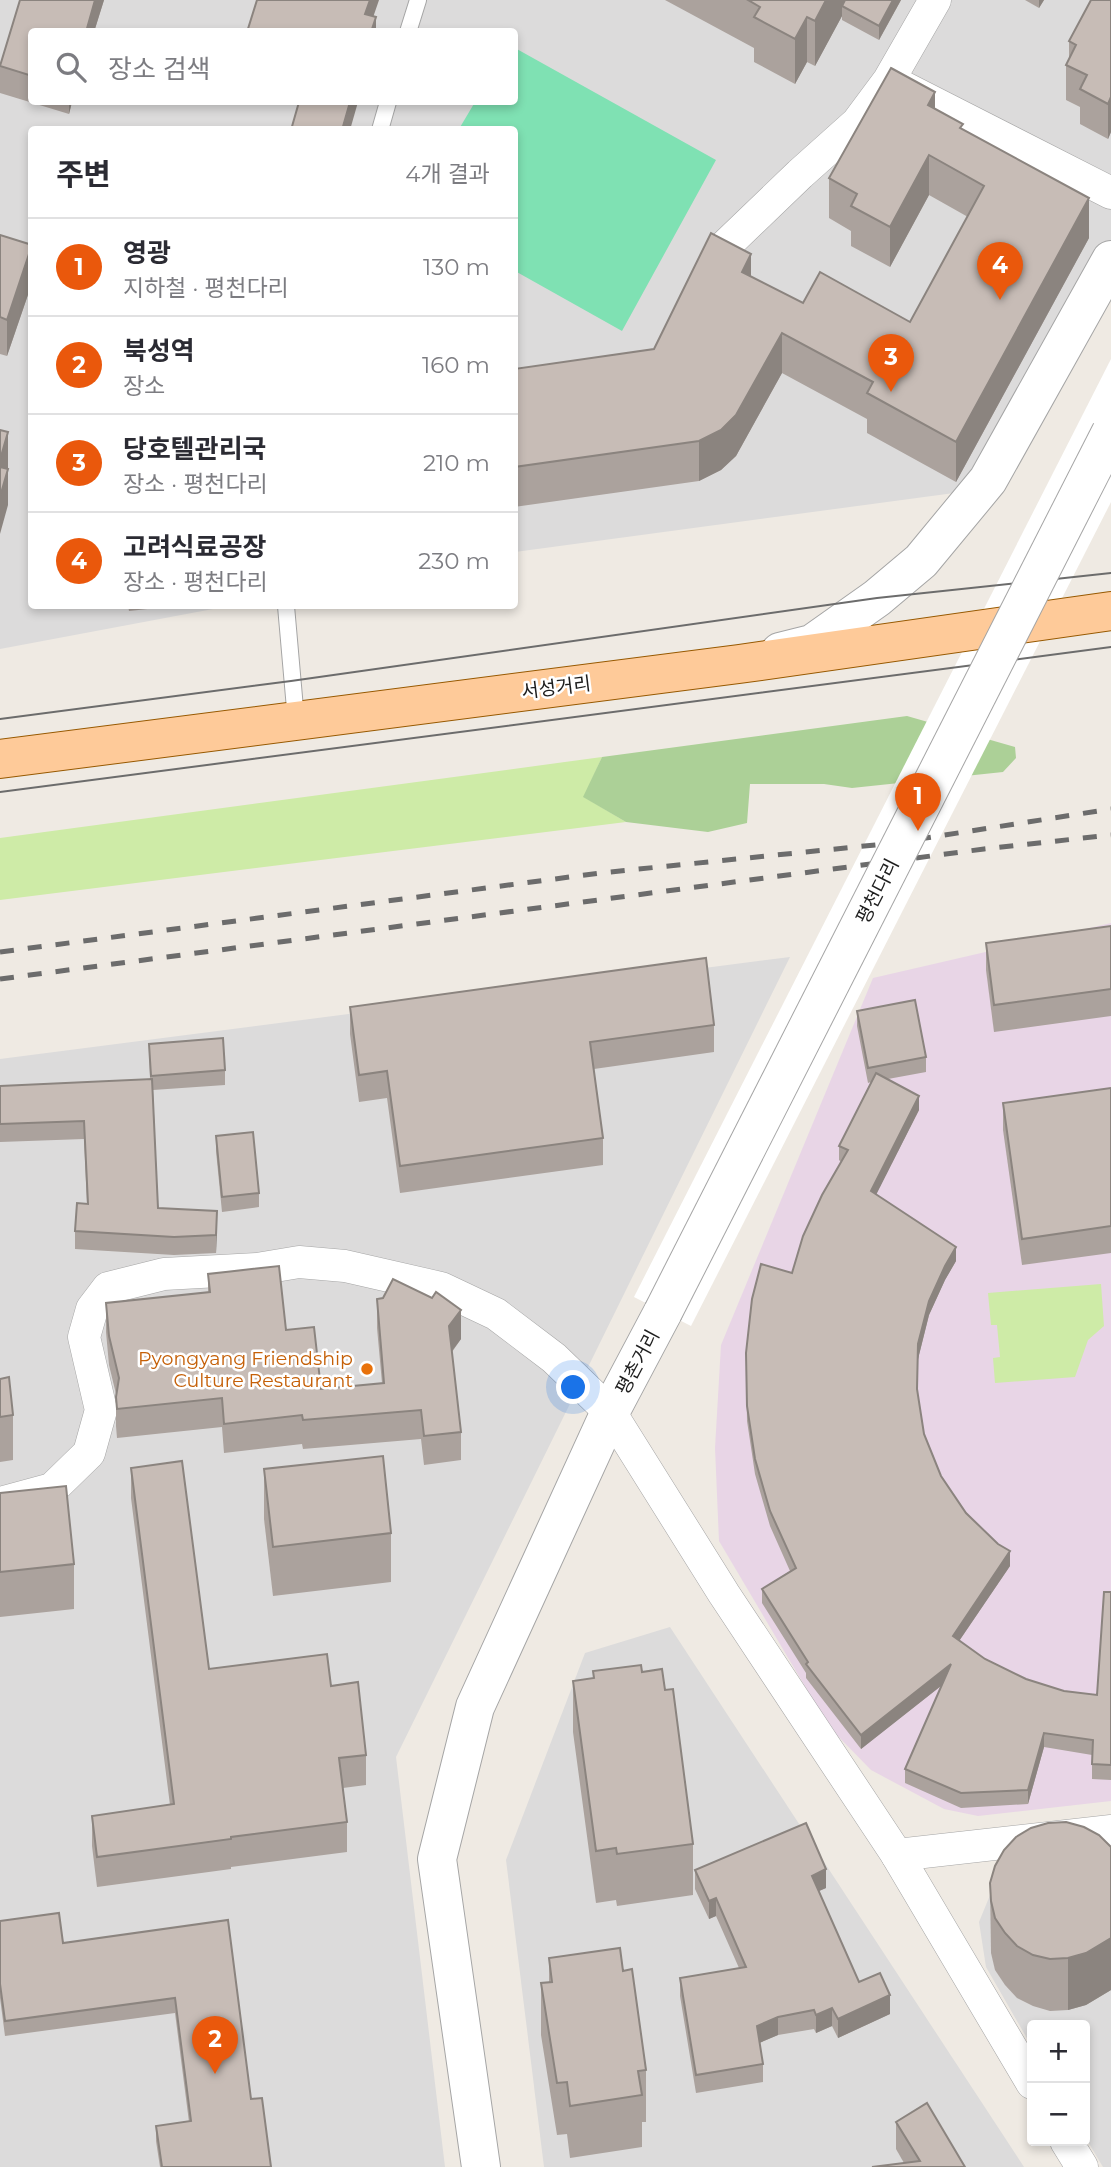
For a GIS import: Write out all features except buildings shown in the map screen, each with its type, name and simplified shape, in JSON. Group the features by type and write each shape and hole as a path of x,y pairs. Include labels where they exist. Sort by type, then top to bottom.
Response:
{"main road":[{"name":"서성거리","path":"0,759 739,664 1111,611"}],"street":[{"path":"723,248 857,123 889,80 935,0"},
{"path":"889,80 1111,193"},
{"path":"739,664 811,643 877,598 921,561 988,480 1111,260"},
{"name":"평천다리","path":"663,1312 1111,432"},
{"path":"0,1503 52,1489 89,1452 101,1410 84,1337 92,1309 108,1288 164,1274 257,1269 299,1262 345,1266 441,1288 496,1314 554,1358 610,1412 724,1594 897,1855 1027,2075"},
{"name":"평촌거리","path":"481,2167 437,1859 475,1707 610,1412 663,1312"},
{"path":"897,1855 1111,1831"},
{"path":"1069,2146 1082,2167"}],"lane":[{"path":"409,28 418,0"},
{"path":"381,126 387,105"},
{"path":"286,609 296,720"}],"shaded area":[{"path":"0,0 1111,0 1111,245 986,460 954,493 518,552 518,126 28,126 28,609 213,609 0,649"},
{"path":"1111,923 1111,1801 978,1816 944,1809 871,1770 829,1727 719,1541 715,1448 721,1345 873,978"},
{"path":"790,957 396,1757 445,2167 0,2167 0,1059"},
{"path":"670,1627 1024,2167 544,2167 506,1860 585,1653"},
{"path":"1111,1845 1111,2167 1103,2167 1090,2145 1090,2020 1027,2020 1027,2038 986,1967 979,1922 995,1883"}],"green space":[{"path":"518,50 716,160 622,331 518,273 518,126 461,126 473,105 518,105"},
{"path":"907,716 1015,747 1016,758 1003,772 852,788 824,784 750,784 747,823 708,832 626,822 583,797 602,757"},
{"path":"602,757 584,797 626,822 0,900 0,838"},
{"path":"1101,1284 1104,1326 1088,1340 1075,1377 995,1383 993,1358 1000,1357 997,1325 991,1325 988,1293"}],"pier":[{"path":"1111,359 1111,502 691,1326 634,1297"}],"tram line":[{"path":"0,719 291,681 877,598 1111,573"},
{"path":"0,792 1111,647"}],"railway":[{"path":"0,952 600,873 894,843 1111,809"},
{"path":"0,979 984,849 1111,835"}],"place":[{"name":"고려식료공장","path":"1000,300"},
{"name":"당호텔관리국","path":"891,392"},
{"name":"영광","path":"918,831"},
{"name":"Pyongyang Friendship Culture Restaurant","path":"367,1369"},
{"name":"북성역","path":"215,2074"}]}
